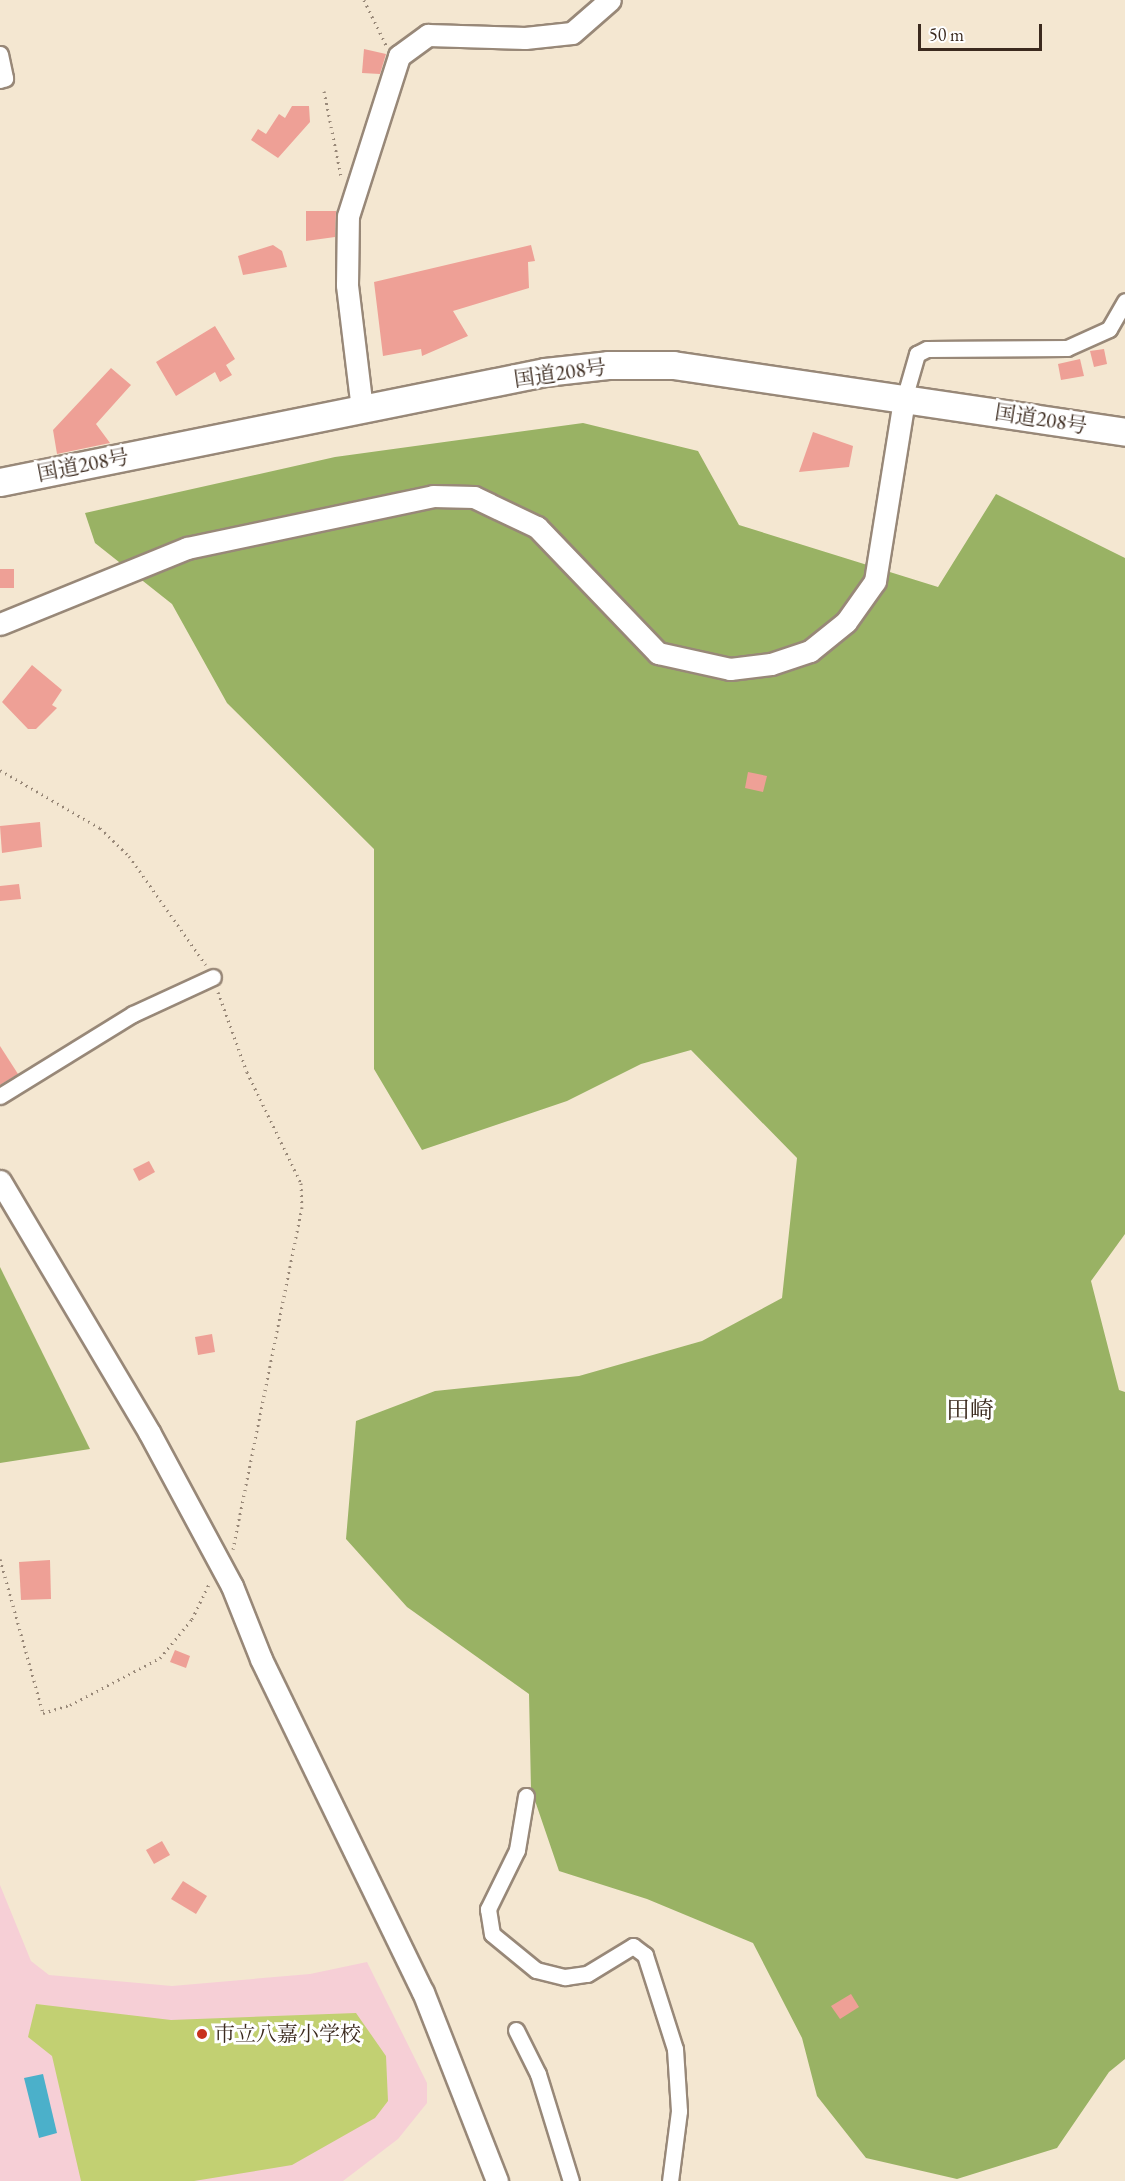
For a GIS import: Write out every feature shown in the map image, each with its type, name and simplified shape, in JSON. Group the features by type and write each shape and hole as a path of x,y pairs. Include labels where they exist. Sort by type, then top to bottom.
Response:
{"highway":[{"name":"国道208号","path":"0,482 362,409 608,365 673,365 1125,432"}],"street":[{"path":"362,409 347,285 348,216 399,56 428,35 525,38 572,33 610,0"},
{"path":"0,54 5,78 0,80"},
{"path":"0,624 187,548 433,496 474,497 537,527 658,653 730,669 771,664 810,651 846,622 875,581 904,399 917,354 927,349 1067,348 1109,329 1125,301"},
{"path":"0,1096 133,1014 213,977"},
{"path":"0,1181 149,1432 223,1572 423,1992 497,2181"},
{"path":"526,1796 517,1850 488,1909 492,1934 536,1970 565,1977 587,1974 633,1946 645,1955 675,2049 679,2111 669,2181"},
{"path":"516,2030 538,2074 571,2181"}],"path":[{"path":"364,0 383,43 399,56"},
{"path":"324,91 342,182"},
{"path":"0,770 100,828 129,856 213,977 247,1072 301,1183 302,1207 223,1572 192,1619 160,1658 70,1705 43,1713 0,1559"}],"shaded area":[{"name":"市立八嘉小学校","path":"0,1885 31,1961 49,1975 172,1986 310,1974 367,1962 427,2083 427,2103 398,2139 343,2181 0,2181"}],"green space":[{"path":"583,423 698,451 739,525 938,587 996,494 1125,558 1125,1234 1091,1281 1119,1390 1125,1392 1125,2059 1109,2072 1057,2148 957,2179 866,2158 817,2096 802,2038 753,1943 647,1899 559,1871 531,1789 529,1694 407,1607 346,1539 356,1421 435,1391 579,1376 702,1341 782,1298 797,1158 691,1050 641,1064 567,1101 422,1150 374,1069 374,849 227,703 172,604 95,543 85,513 335,457"},
{"path":"0,1267 90,1449 0,1463"},
{"path":"36,2004 171,2020 356,2013 386,2056 388,2101 375,2118 292,2165 194,2181 81,2181 52,2056 28,2037"}],"water":[{"path":"43,2074 57,2133 39,2138 24,2078"}],"building":[{"path":"364,49 386,54 380,74 362,73"},
{"path":"292,106 309,106 310,122 278,158 251,140 258,129 266,134 279,114 285,118"},
{"path":"306,211 336,211 335,237 306,241"},
{"path":"273,245 282,251 287,267 243,275 238,256"},
{"path":"531,245 535,261 528,262 529,288 453,311 468,336 422,356 421,349 383,356 374,282"},
{"path":"215,326 235,359 226,365 232,375 220,382 215,372 176,396 156,362"},
{"path":"1104,349 1107,364 1094,367 1090,351"},
{"path":"1080,359 1084,376 1061,380 1058,364"},
{"path":"111,368 131,385 96,424 110,443 57,454 53,430"},
{"path":"813,432 853,446 849,467 799,472"},
{"path":"0,569 14,569 14,588 0,588"},
{"path":"32,665 62,690 52,705 57,708 36,729 28,729 2,702"},
{"path":"748,772 767,776 763,792 745,788"},
{"path":"40,822 42,847 2,853 0,826"},
{"path":"19,884 21,899 0,901 0,886"},
{"path":"0,1046 18,1074 0,1085"},
{"path":"149,1161 155,1172 139,1181 133,1169"},
{"path":"212,1334 215,1352 198,1355 195,1337"},
{"path":"50,1560 51,1599 21,1600 19,1562"},
{"path":"175,1650 190,1656 186,1668 170,1662"},
{"path":"162,1841 170,1855 154,1864 146,1850"},
{"path":"183,1881 207,1896 196,1914 171,1899"},
{"path":"851,1994 859,2007 840,2019 831,2006"}],"place":[{"name":"市立八嘉小学校","path":"202,2034"}],"district":[{"name":"田崎","path":"970,1410"}]}
